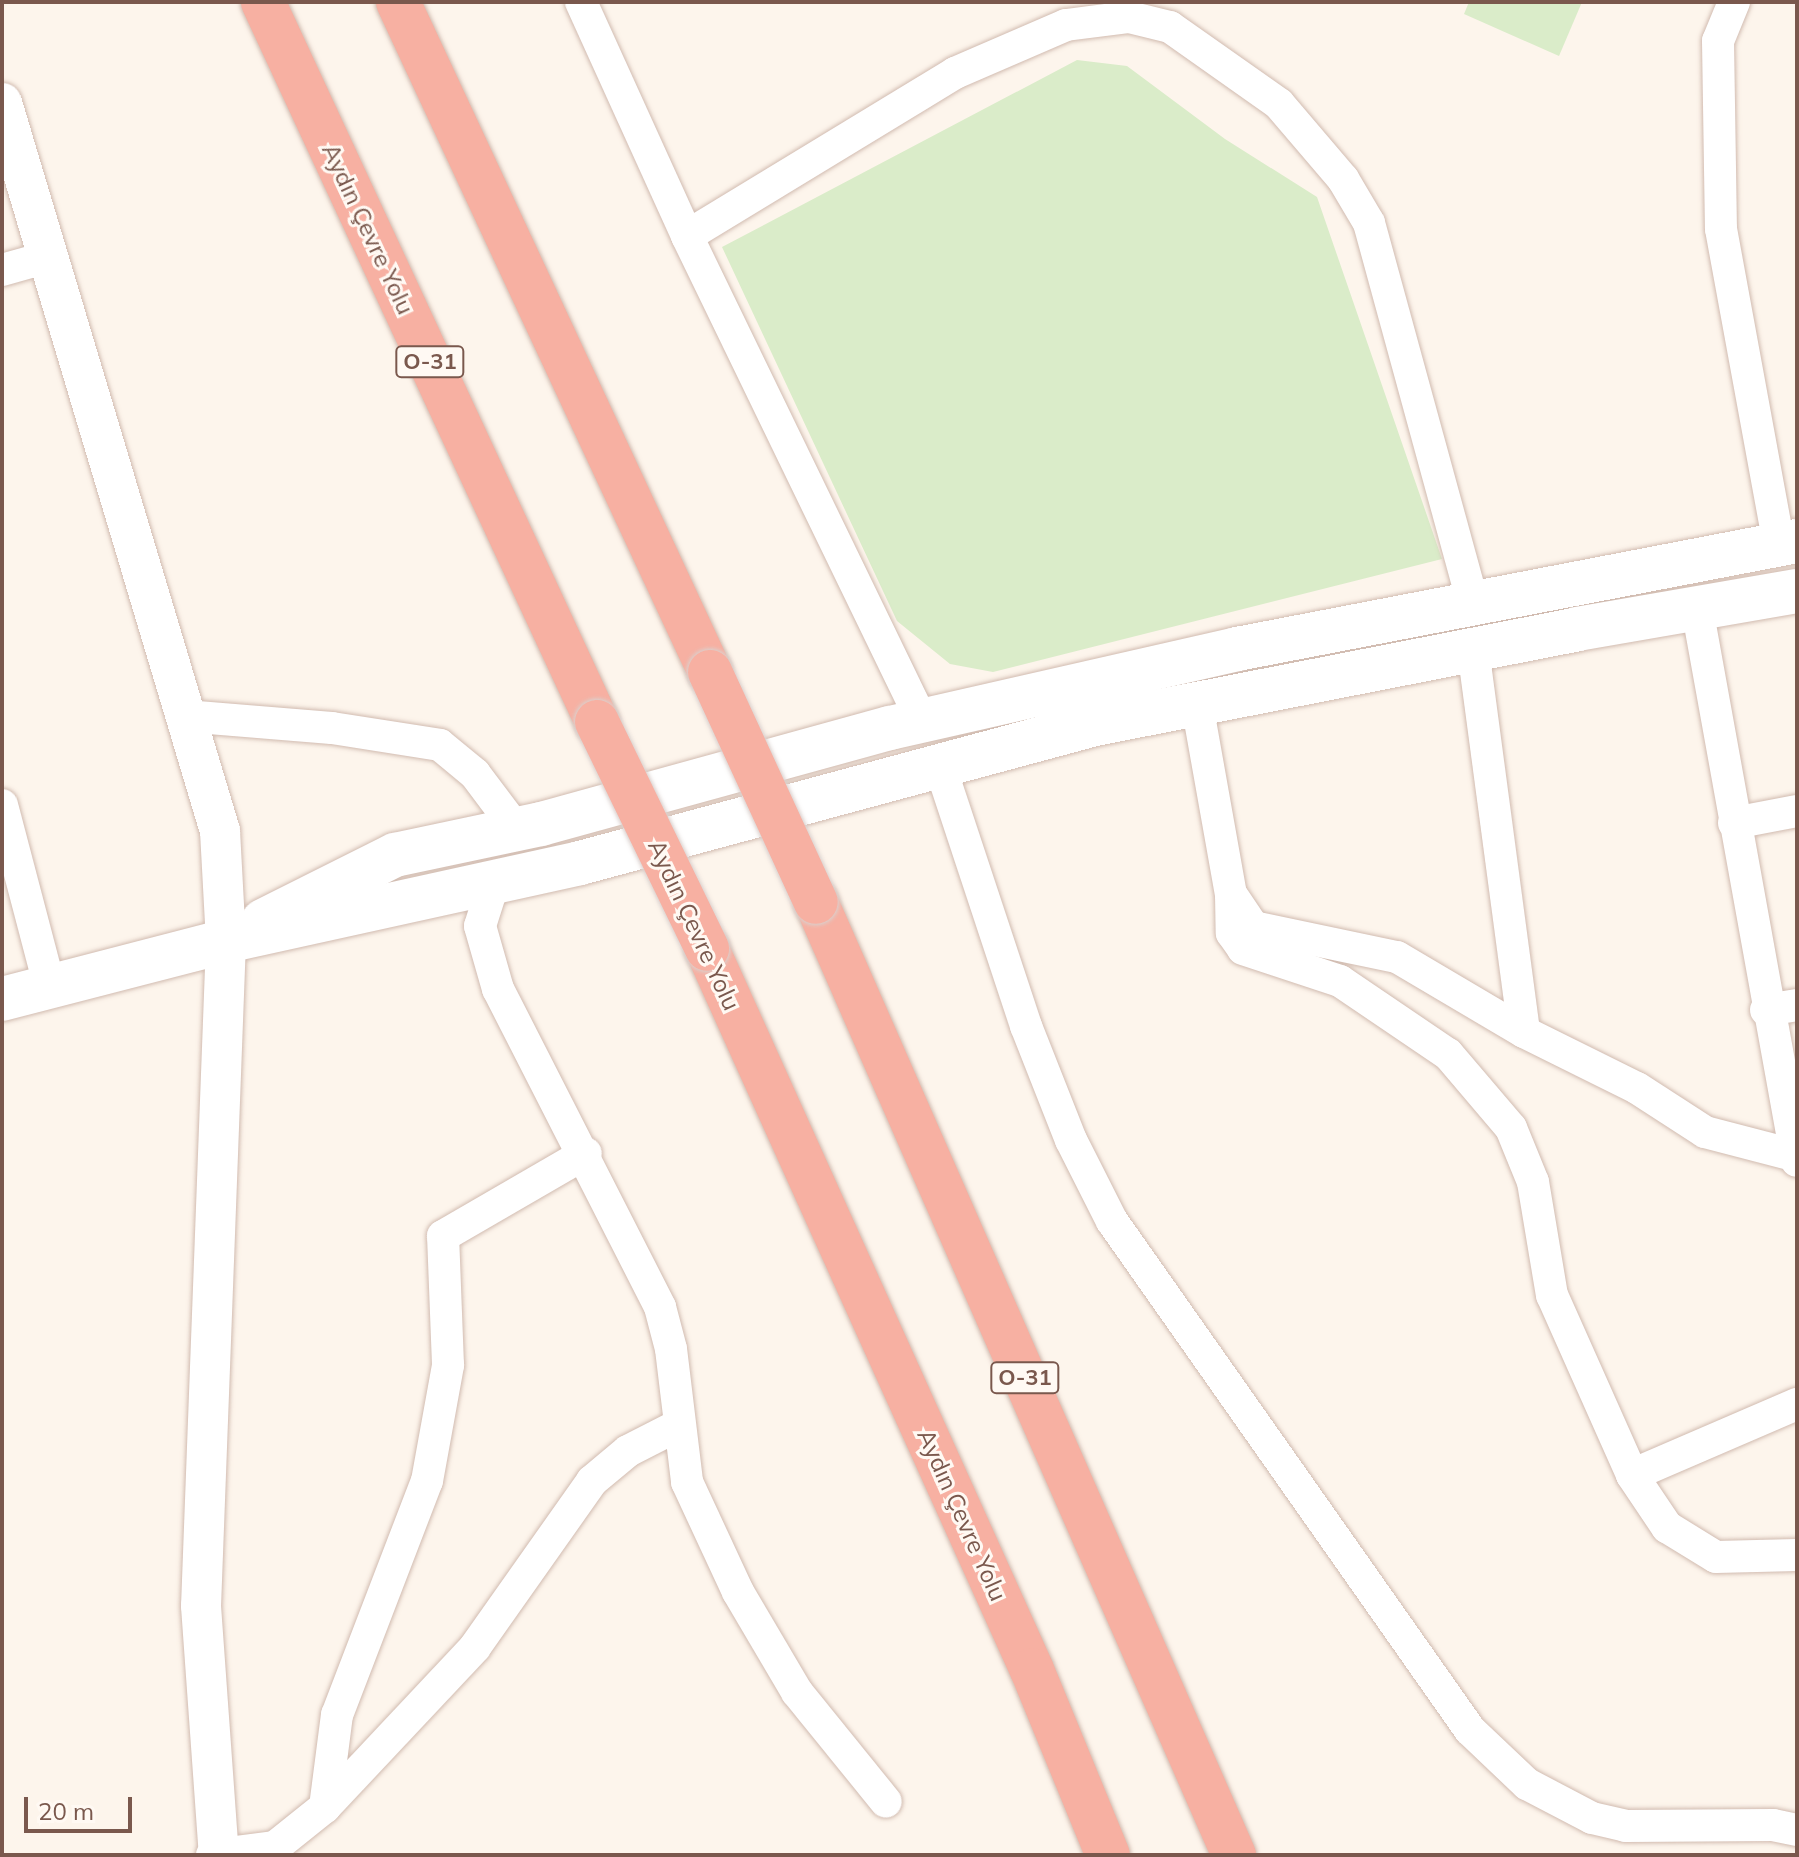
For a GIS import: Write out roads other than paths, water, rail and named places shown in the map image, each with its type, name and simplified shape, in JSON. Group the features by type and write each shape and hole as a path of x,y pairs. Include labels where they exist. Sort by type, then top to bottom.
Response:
{"highway":[{"name":"Aydın Çevre Yolu","path":"263,2 597,722 707,949 1032,1670 1108,1855"},
{"name":"O-31","path":"398,2 816,902 1234,1855"}],"main road":[{"path":"226,941 395,855 517,830 922,721 1237,649 1788,543"},
{"path":"2,999 49,984 226,941 493,885 1095,724 1473,649 1797,591"},
{"path":"1473,602 1473,649"}],"street":[{"path":"581,2 687,236 922,721"},
{"path":"1734,2 1718,41 1721,229 1788,543"},
{"path":"687,236 955,73 1066,25 1129,17 1170,27 1279,104 1343,179 1369,223 1473,602"},
{"path":"2,103 220,831 226,941 201,1606 219,1854"},
{"path":"2,270 48,257"},
{"path":"1231,894 1253,927 1397,957 1524,1032 1637,1088 1705,1132 1796,1158 1782,1008 1734,823 1697,608"},
{"path":"1473,649 1524,1032"},
{"path":"1197,704 1231,894 1232,933 1243,949 1352,989 1448,1054 1511,1128 1533,1182 1552,1295 1632,1475 1667,1527 1716,1557 1797,1555"},
{"path":"185,716 332,728 440,745 475,774 517,830"},
{"path":"940,766 1026,1026 1071,1140 1112,1221 1470,1730 1527,1784 1592,1818 1626,1826 1773,1825 1797,1830"},
{"path":"2,805 49,984"},
{"path":"1734,823 1797,811"},
{"path":"493,885 480,926 498,989 586,1153 660,1307 687,1482 738,1592 797,1692 886,1802"},
{"path":"325,1807 337,1715 427,1481 448,1365 443,1236 586,1153"},
{"path":"1632,1475 1797,1404"},
{"path":"212,1855 290,1851 325,1807 475,1647 592,1481 628,1451 679,1425"}]}
